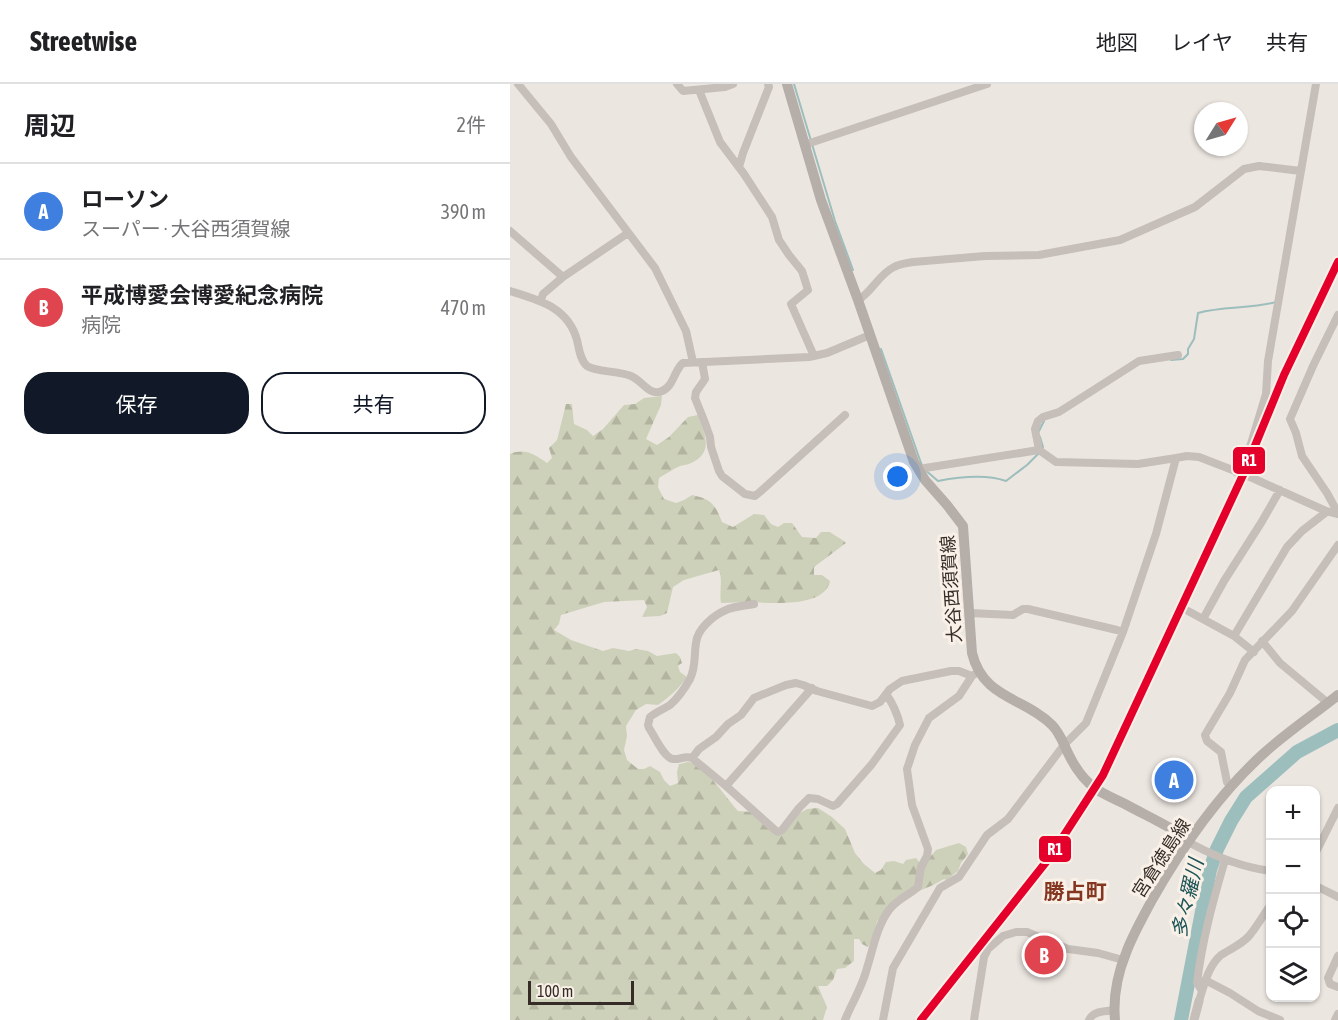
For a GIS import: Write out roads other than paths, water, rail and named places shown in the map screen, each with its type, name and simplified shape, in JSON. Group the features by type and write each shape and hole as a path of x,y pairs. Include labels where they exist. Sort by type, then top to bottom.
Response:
{"main road":[{"name":"大谷西須賀線","path":"787,84 821,200 914,462 925,480 963,526 975,674"},
{"path":"975,674 995,690 1038,714 1051,724 1078,770 1095,788 1190,840"},
{"name":"宮倉徳島線","path":"1115,1015 1123,960 1135,931 1190,840 1231,788 1264,753 1338,695"}],"street":[{"path":"518,84 551,124 571,157 655,268 686,331 693,362"},
{"path":"677,84 683,91 725,87 733,84"},
{"path":"739,167 768,84"},
{"path":"804,145 987,84"},
{"path":"1238,473 1251,444 1266,394 1268,361 1316,84"},
{"path":"699,90 720,142 772,217 779,240 802,271 808,290 790,304 814,356"},
{"path":"858,300 864,297 888,271 902,264 913,261 985,256 1039,255 1120,240 1195,207 1244,169 1259,166 1301,171"},
{"path":"510,231 563,277"},
{"path":"541,300 543,294 563,277 628,233"},
{"path":"510,291 541,300 571,325 583,362 589,368 626,373 636,377 654,393 662,392 670,385 678,367 683,363 814,356 870,335"},
{"path":"1338,315 1290,419 1302,456 1338,513"},
{"path":"1178,355 1139,361 1059,412 1043,417 1038,421 1035,429 1039,450 1056,462 1138,464 1187,456 1199,457 1326,511 1338,513"},
{"path":"702,362 705,379 696,392 695,398 722,476 745,494 754,496 761,491 845,415"},
{"path":"919,472 925,468 1039,450"},
{"path":"883,1020 893,968 940,888 960,877 987,835 1008,819 1064,745 1086,723 1122,632 1156,534 1176,458"},
{"path":"1203,619 1280,490"},
{"path":"1234,636 1287,547 1326,511"},
{"path":"1231,788 1227,782 1221,752 1207,741 1205,735 1230,693 1245,660 1292,610 1338,545"},
{"path":"754,604 726,610 703,627 696,640 695,664 689,681 676,699 653,714 648,720 649,728 668,757 692,758 775,830 778,832 782,830 798,808 809,798 818,798 833,806 837,804 872,764 900,724 886,694"},
{"path":"969,613 1013,615 1023,609 1028,609 1122,632"},
{"path":"1188,611 1234,636 1254,652"},
{"path":"1262,641 1280,663 1328,703"},
{"path":"692,758 699,749 741,715 754,698 790,684 803,685 872,706 880,702 890,689 902,681 951,671 975,674"},
{"path":"845,1020 866,972 882,922 897,902 918,887 921,867 927,855 928,849 916,818 908,782 907,769 915,745 928,718 953,701 975,674"},
{"path":"726,786 812,688"},
{"path":"1320,844 1338,808"},
{"path":"1190,840 1192,844 1210,854 1242,866 1266,870"},
{"path":"1202,991 1197,983 1199,963 1223,859"},
{"path":"1320,888 1338,897"},
{"path":"1194,1020 1202,991 1214,963 1244,941 1266,912"},
{"path":"974,1020 984,957 988,949 1003,936 1016,932 1027,932 1068,949 1098,953 1123,960"},
{"path":"1338,956 1328,978 1330,984 1338,987"},
{"path":"1206,980 1258,1011 1280,1020"},
{"path":"1089,1020 1090,1016 1098,1012 1115,1015"},
{"path":"1335,1020 1338,1014"}],"waterway":[{"path":"794,84 835,221 853,270"},
{"path":"1171,360 1183,359 1188,354 1188,349 1194,339 1198,313 1276,302"},
{"path":"881,349 921,463 924,469 938,481 963,477 1006,481 1039,453"},
{"path":"1039,431 1044,421"},
{"path":"1040,437 1042,449"},
{"name":"多々羅川","path":"1181,1020 1210,870 1217,849 1231,821 1246,797 1297,752 1338,730"}],"place":[{"name":"ローソン","path":"1174,780"},
{"name":"平成博愛会博愛紀念病院","path":"1044,955"}],"district":[{"name":"勝占町","path":"1075,891"}]}
